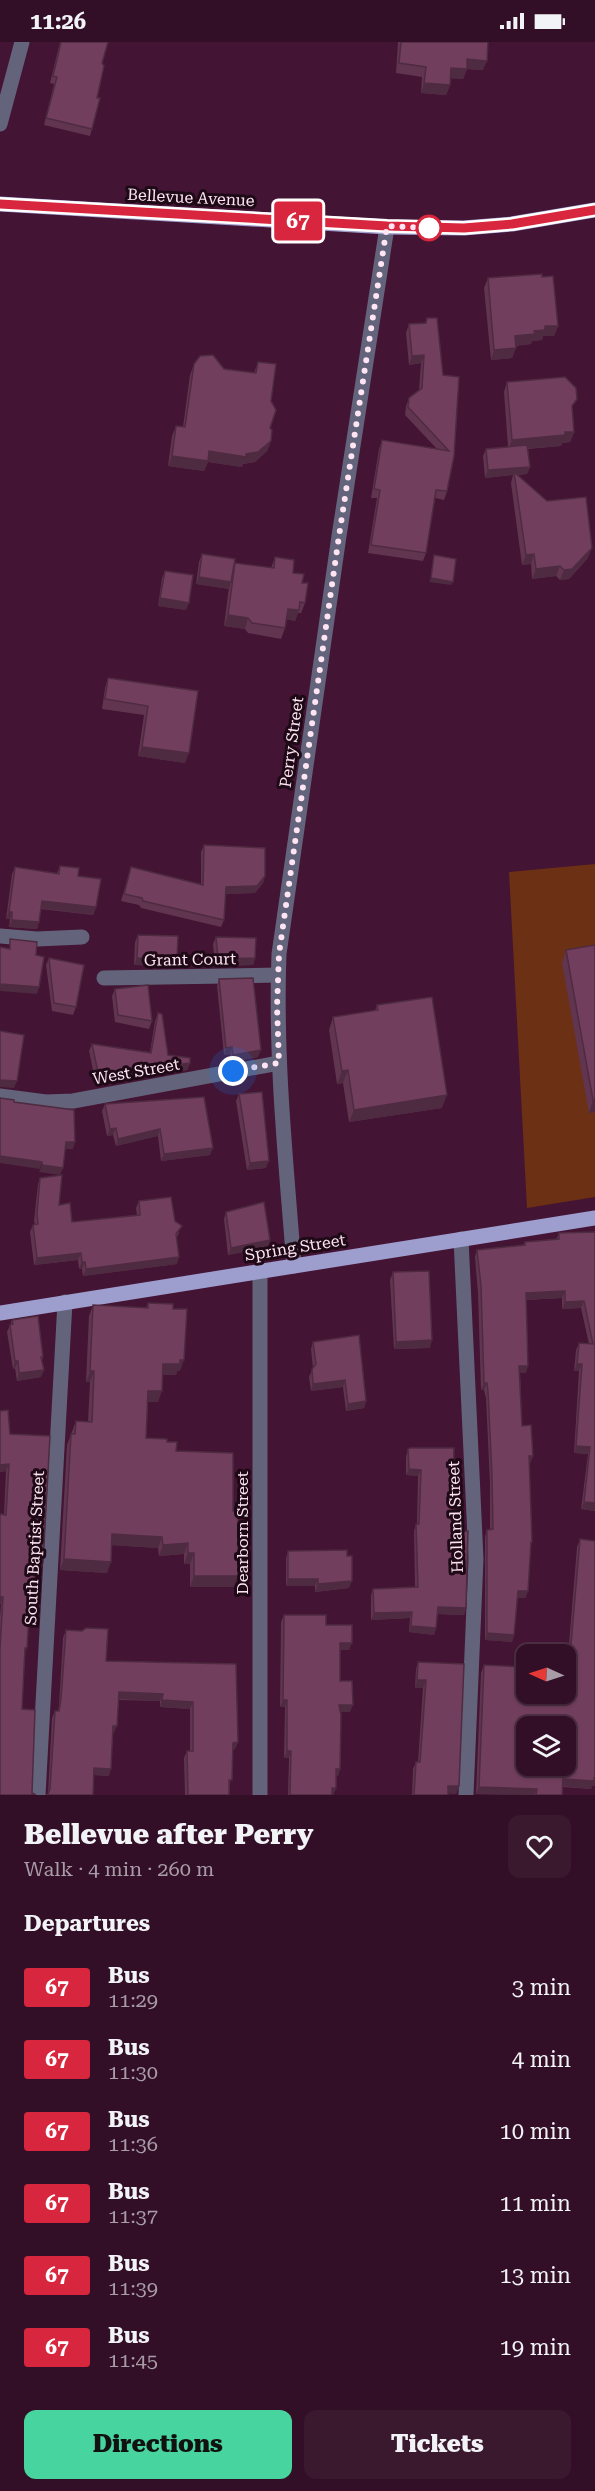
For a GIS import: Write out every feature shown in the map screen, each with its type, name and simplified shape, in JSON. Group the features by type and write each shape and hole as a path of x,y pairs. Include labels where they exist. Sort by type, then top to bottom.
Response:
{"main road":[{"name":"Bellevue Avenue","path":"0,204 387,226 464,228 512,224 595,210"},
{"name":"Spring Street","path":"0,1313 595,1218"}],"street":[{"path":"0,124 22,42"},
{"name":"Perry Street","path":"294,1266 279,1063 279,954 339,536 387,226"},
{"path":"0,936 38,939 82,937"},
{"name":"Grant Court","path":"104,978 278,975"},
{"name":"West Street","path":"0,1096 46,1102 73,1101 279,1063"},
{"name":"Holland Street","path":"461,1239 476,1559 466,1795"},
{"name":"Dearborn Street","path":"260,1271 260,1795"},
{"name":"South Baptist Street","path":"38,1795 65,1302"}],"shaded area":[{"path":"595,864 595,1197 527,1208 509,872"}],"building":[{"path":"61,42 108,42 102,63 104,66 97,98 100,98 92,129 46,118 57,77 53,76"},
{"path":"401,42 488,42 487,61 467,59 467,69 451,68 450,85 424,83 426,67 399,63"},
{"path":"542,274 542,277 553,276 558,326 545,326 545,330 534,331 535,334 515,336 516,348 494,350 488,278"},
{"path":"427,318 437,318 443,375 459,377 454,456 447,491 436,490 426,553 371,545 380,490 374,489 382,440 449,451 408,407 409,398 422,388 424,355 412,356 409,324 426,323"},
{"path":"213,355 224,369 256,373 258,362 276,364 271,401 276,410 270,428 272,430 271,441 258,452 246,454 246,457 209,451 208,461 172,456 176,426 185,427 194,364 200,356"},
{"path":"565,377 576,388 577,399 572,406 574,432 565,432 565,435 512,440 507,382"},
{"path":"527,445 530,467 488,470 486,449"},
{"path":"514,472 547,501 586,497 592,548 572,569 564,570 560,566 536,569 534,554 526,555"},
{"path":"202,554 235,559 231,582 199,577"},
{"path":"434,555 456,559 453,582 431,578"},
{"path":"275,557 294,560 293,573 304,574 302,583 308,583 305,603 300,602 299,610 288,609 285,628 252,623 248,618 228,615 235,563 274,568"},
{"path":"165,571 193,575 189,603 160,598"},
{"path":"108,678 198,691 189,753 142,747 148,706 105,699"},
{"path":"204,845 265,848 265,876 257,886 226,887 224,920 143,901 142,898 124,894 131,867 203,885"},
{"path":"60,866 79,868 78,876 101,879 96,907 42,901 39,922 12,920 12,912 9,912 15,867 59,874"},
{"path":"138,935 178,936 177,959 137,958"},
{"path":"216,937 256,938 255,958 218,959"},
{"path":"10,939 37,942 36,955 44,957 39,987 1,984 0,988 0,947 10,949"},
{"path":"595,945 595,1100 593,1100 566,950"},
{"path":"49,958 84,965 76,1007 54,1003"},
{"path":"253,978 261,1050 233,1055 232,1047 226,1048 219,979"},
{"path":"148,985 152,1021 118,1015 115,989"},
{"path":"432,997 447,1095 354,1110 348,1070 342,1071 333,1017 378,1010 377,1005"},
{"path":"158,1013 162,1014 168,1055 190,1058 190,1063 99,1077 92,1044 151,1053"},
{"path":"0,1031 24,1035 17,1081 0,1080"},
{"path":"262,1092 269,1161 250,1163 239,1094"},
{"path":"204,1097 213,1148 164,1154 160,1129 118,1139 116,1128 110,1129 105,1104"},
{"path":"0,1098 74,1110 75,1142 66,1142 63,1168 42,1165 42,1162 0,1156"},
{"path":"62,1175 59,1205 70,1203 72,1222 140,1215 139,1201 171,1197 175,1221 182,1226 176,1234 179,1257 86,1269 81,1253 37,1258 33,1225 38,1224 40,1178"},
{"path":"264,1202 270,1240 231,1248 226,1212"},
{"path":"595,1232 595,1503 584,1502 590,1447 576,1446 582,1364 577,1364 579,1343 593,1344 584,1301 565,1302 565,1291 526,1293 528,1366 519,1366 522,1426 531,1425 533,1456 529,1456 532,1542 528,1591 518,1591 514,1635 487,1633 487,1530 493,1529 492,1476 488,1391 487,1383 484,1383 481,1286 477,1250 559,1239 559,1233"},
{"path":"429,1271 432,1340 396,1342 393,1272"},
{"path":"148,1303 173,1304 173,1309 187,1309 184,1360 180,1360 180,1364 163,1364 162,1391 148,1391 146,1438 177,1442 176,1451 233,1453 233,1511 238,1511 238,1576 194,1576 194,1553 188,1553 188,1543 163,1545 162,1537 112,1534 111,1562 64,1559 71,1434 75,1434 76,1421 92,1422 94,1371 90,1371 93,1305 148,1308"},
{"path":"38,1316 44,1370 19,1373 10,1325 13,1324 12,1320"},
{"path":"359,1335 366,1401 348,1404 345,1380 313,1384 312,1369 316,1364 313,1342"},
{"path":"8,1410 10,1434 50,1436 43,1562 35,1562 33,1598 30,1598 27,1648 25,1648 22,1709 35,1710 32,1793 36,1795 0,1795 0,1649 3,1597 0,1597 0,1514 6,1515 9,1464 0,1465 0,1411"},
{"path":"454,1448 452,1532 468,1531 466,1608 438,1607 436,1628 411,1626 412,1612 374,1613 373,1589 418,1587 416,1524 419,1524 421,1470 409,1469 408,1449"},
{"path":"580,1539 595,1541 594,1781 563,1779 562,1795 536,1795 537,1789 479,1787 484,1665 516,1667 516,1704 576,1704 576,1644 571,1644"},
{"path":"347,1550 347,1556 352,1556 352,1581 318,1584 318,1579 288,1579 288,1551"},
{"path":"284,1615 326,1615 326,1625 352,1625 352,1643 340,1643 340,1681 352,1681 353,1705 339,1705 341,1715 340,1769 336,1769 336,1788 332,1788 332,1795 290,1795 291,1751 287,1751 287,1700 283,1700"},
{"path":"86,1628 108,1629 106,1661 236,1664 238,1742 233,1743 232,1780 229,1780 229,1795 188,1795 187,1751 193,1751 193,1702 162,1700 163,1694 119,1692 117,1726 113,1726 111,1769 94,1768 93,1795 46,1795 50,1789 55,1711 59,1711 61,1699 66,1630 82,1631"},
{"path":"418,1662 464,1664 459,1786 448,1786 448,1795 414,1795 416,1762 420,1762 426,1680 417,1680"}],"bus line":[{"name":"67","path":"0,204 387,226 464,228 512,224 595,210"}],"route":[{"path":"233,1071 279,1063 277,1007 279,954 339,536 387,226 429,228"}]}
